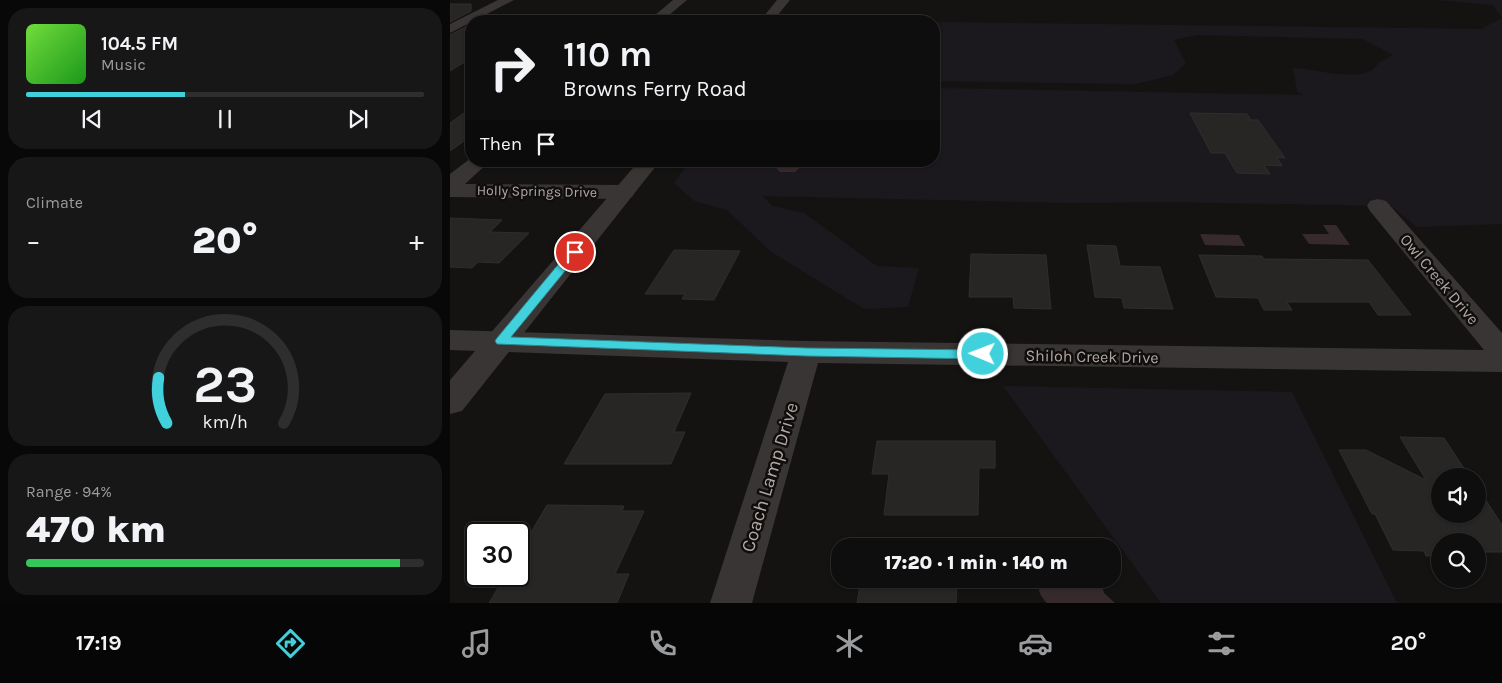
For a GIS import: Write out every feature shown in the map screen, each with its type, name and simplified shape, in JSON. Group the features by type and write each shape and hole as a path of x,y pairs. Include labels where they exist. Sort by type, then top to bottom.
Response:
{"street":[{"path":"478,15 508,0"},
{"path":"661,15 680,0"},
{"path":"771,15 784,0"},
{"path":"450,29 465,22"},
{"path":"450,185 472,167"},
{"path":"450,402 645,167"},
{"name":"Holly Springs Drive","path":"450,190 624,192"},
{"name":"Owl Creek Drive","path":"1378,206 1502,352"},
{"name":"Shiloh Creek Drive","path":"450,340 806,352 1502,361"},
{"name":"Coach Lamp Drive","path":"731,603 806,352"}],"shaded area":[{"path":"1436,0 1502,0 1502,18 1493,5"},
{"path":"1502,18 1502,224 1417,227 1391,206 1166,202 1070,203 762,196 773,206 804,213 877,266 919,268 908,307 864,309 770,251 727,210 694,201 674,183 686,167 775,167 780,172 795,172 801,167 940,167 940,88 1303,95 1297,91 1293,68 1353,75 1362,74 1393,55 1363,39 1197,35 1174,40 1186,63 1173,75 1135,84 940,81 940,22 1481,29"},
{"path":"775,167 801,167 795,172 780,172"},
{"path":"1323,225 1336,225 1350,245 1309,244 1302,234 1329,234"},
{"path":"1200,234 1239,235 1245,246 1205,245"},
{"path":"1003,386 1292,392 1397,603 1161,603 1121,548 1121,538 1114,538"},
{"path":"1039,588 1103,588 1104,593 1115,603 1047,603"}],"building":[{"path":"450,4 471,4 471,11 450,22"},
{"path":"465,27 465,62 450,71 450,35"},
{"path":"465,112 465,140 450,151 450,123"},
{"path":"1190,113 1247,114 1251,120 1258,120 1285,158 1277,157 1282,166 1264,165 1270,174 1237,173 1225,153 1211,153"},
{"path":"450,218 502,220 490,232 529,233 499,263 478,262 472,268 450,267"},
{"path":"1087,245 1116,246 1120,266 1160,267 1173,309 1124,308 1122,298 1095,297"},
{"path":"674,250 740,251 714,300 682,299 685,294 645,294"},
{"path":"971,254 1046,255 1051,309 1014,308 1013,297 969,297"},
{"path":"1199,255 1262,256 1264,259 1368,260 1411,315 1378,315 1369,302 1287,302 1292,310 1264,310 1258,298 1216,297"},
{"path":"691,393 674,432 685,432 671,464 564,464 605,394"},
{"path":"1400,437 1444,438 1464,468 1431,468 1431,523 1486,523 1486,500 1502,525 1502,552 1486,552 1486,533 1431,533 1431,556 1426,556 1424,551 1393,550 1339,450 1366,450 1426,480"},
{"path":"877,441 995,441 995,468 979,468 978,515 884,515 889,474 872,474"},
{"path":"547,505 624,506 622,511 644,511 615,574 629,574 617,603 489,603 498,587 530,587 530,534"},
{"path":"860,588 957,588 956,603 857,603"}],"route":[{"path":"575,252 501,341 806,352 983,354"}]}
